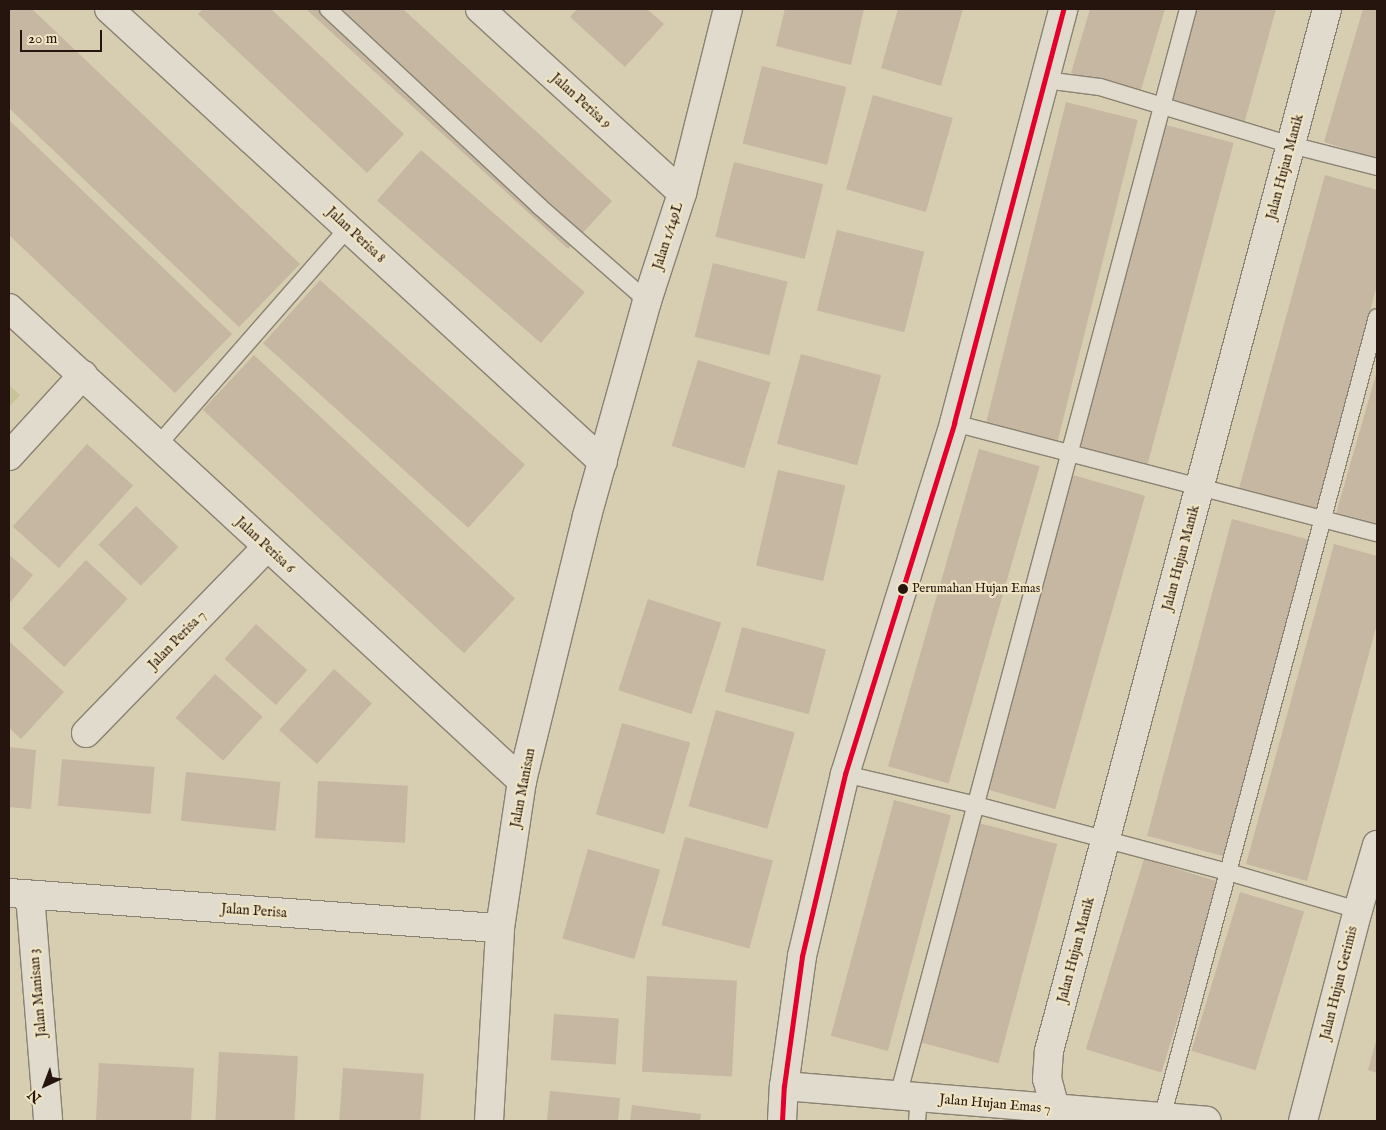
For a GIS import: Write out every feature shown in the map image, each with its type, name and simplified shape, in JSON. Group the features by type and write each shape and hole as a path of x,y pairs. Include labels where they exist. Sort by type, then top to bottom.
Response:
{"street":[{"name":"Jalan Perisa 8","path":"109,9 602,462"},
{"name":"Jalan Perisa 9","path":"480,9 682,193"},
{"name":"Jalan 1/149L","path":"602,462 648,301 682,193 728,9"},
{"path":"782,1121 784,1086 802,956 845,774 954,423 1063,9"},
{"name":"Jalan Hujan Manik","path":"1055,1115 1047,1079 1049,1051 1327,9"},
{"name":"Jalan Perisa 6","path":"9,308 522,781"},
{"path":"9,456 83,375"},
{"name":"Jalan Manisan","path":"489,1121 500,928 522,781 602,462"},
{"name":"Jalan Perisa 7","path":"86,733 267,547"},
{"name":"Jalan Hujan Gerimis","path":"1303,1121 1358,910 1377,845"},
{"name":"Jalan Perisa","path":"19,894 500,928"},
{"name":"Jalan Manisan 3","path":"19,894 48,1121"},
{"name":"Jalan Hujan Emas 7","path":"784,1086 911,1105 1055,1115 1207,1121"}],"lane":[{"path":"328,9 539,206 648,301"},
{"path":"911,1105 976,805 1188,9"},
{"path":"1045,80 1100,87 1291,145 1377,167"},
{"path":"158,445 348,228"},
{"path":"1162,1118 1377,317"},
{"path":"954,423 1377,533"},
{"path":"845,774 976,805 1105,841 1228,872 1358,910"}],"shaded area":[{"path":"9,385 20,395 9,407"}],"building":[{"path":"9,9 32,9 300,264 239,327 9,108"},
{"path":"203,9 271,9 404,134 367,173 198,14"},
{"path":"306,9 403,9 612,201 568,249"},
{"path":"577,9 647,9 664,24 625,67 570,17"},
{"path":"785,9 864,9 851,65 776,46"},
{"path":"898,9 963,9 941,86 881,68"},
{"path":"1090,9 1165,9 1140,93 1071,73"},
{"path":"1197,9 1276,9 1244,124 1171,103"},
{"path":"1363,9 1377,9 1377,159 1324,142"},
{"path":"762,66 846,87 827,165 743,144"},
{"path":"873,95 953,118 926,212 846,189"},
{"path":"1066,102 1138,120 1058,441 986,423"},
{"path":"9,120 232,334 175,393 9,235"},
{"path":"1166,125 1234,143 1147,465 1080,447"},
{"path":"421,150 585,292 541,343 377,201"},
{"path":"734,162 823,184 805,259 715,237"},
{"path":"1325,175 1377,190 1377,285 1315,513 1238,492"},
{"path":"837,230 924,252 904,332 817,311"},
{"path":"713,263 788,282 769,355 695,337"},
{"path":"320,280 525,465 468,528 263,343"},
{"path":"801,354 881,375 857,465 777,444"},
{"path":"254,355 515,598 464,653 203,410"},
{"path":"698,360 771,382 744,468 672,446"},
{"path":"1377,371 1377,529 1335,517"},
{"path":"87,444 133,485 59,568 13,526"},
{"path":"979,449 1040,466 949,784 888,766"},
{"path":"778,470 845,486 823,581 756,565"},
{"path":"1073,475 1145,496 1055,809 983,788"},
{"path":"136,506 178,547 141,586 98,545"},
{"path":"1232,519 1310,540 1225,857 1147,836"},
{"path":"1334,544 1377,556 1377,624 1307,881 1246,864"},
{"path":"9,555 33,575 9,604"},
{"path":"86,560 128,599 64,667 23,628"},
{"path":"648,599 721,623 692,714 618,690"},
{"path":"256,624 307,670 276,705 225,659"},
{"path":"742,627 826,650 809,714 725,692"},
{"path":"10,642 64,692 21,739 9,728"},
{"path":"334,669 372,703 317,764 279,730"},
{"path":"215,674 263,717 223,761 176,718"},
{"path":"716,710 795,733 767,829 688,806"},
{"path":"622,723 690,743 664,834 596,814"},
{"path":"9,747 36,750 31,809 9,807"},
{"path":"62,759 155,767 151,814 58,806"},
{"path":"186,772 280,782 275,831 181,821"},
{"path":"318,781 408,786 405,843 315,838"},
{"path":"894,800 951,815 888,1051 831,1036"},
{"path":"979,823 1057,844 998,1063 920,1042"},
{"path":"685,837 773,861 749,948 661,925"},
{"path":"588,849 660,870 634,959 562,938"},
{"path":"1144,859 1220,882 1161,1072 1086,1049"},
{"path":"1240,892 1304,912 1256,1070 1191,1051"},
{"path":"647,976 737,981 732,1077 642,1072"},
{"path":"554,1014 619,1019 616,1064 551,1060"},
{"path":"1377,1037 1377,1073 1368,1070"},
{"path":"219,1052 298,1056 294,1121 215,1121"},
{"path":"99,1063 194,1068 191,1121 96,1121"},
{"path":"343,1068 424,1074 420,1121 339,1121"},
{"path":"550,1091 620,1098 618,1121 547,1121"},
{"path":"632,1105 701,1114 700,1121 630,1121"}],"transit line":[{"path":"782,1121 784,1086 802,956 845,774 954,423 1063,9"}],"place":[{"name":"Perumahan Hujan Emas","path":"903,589"}]}
